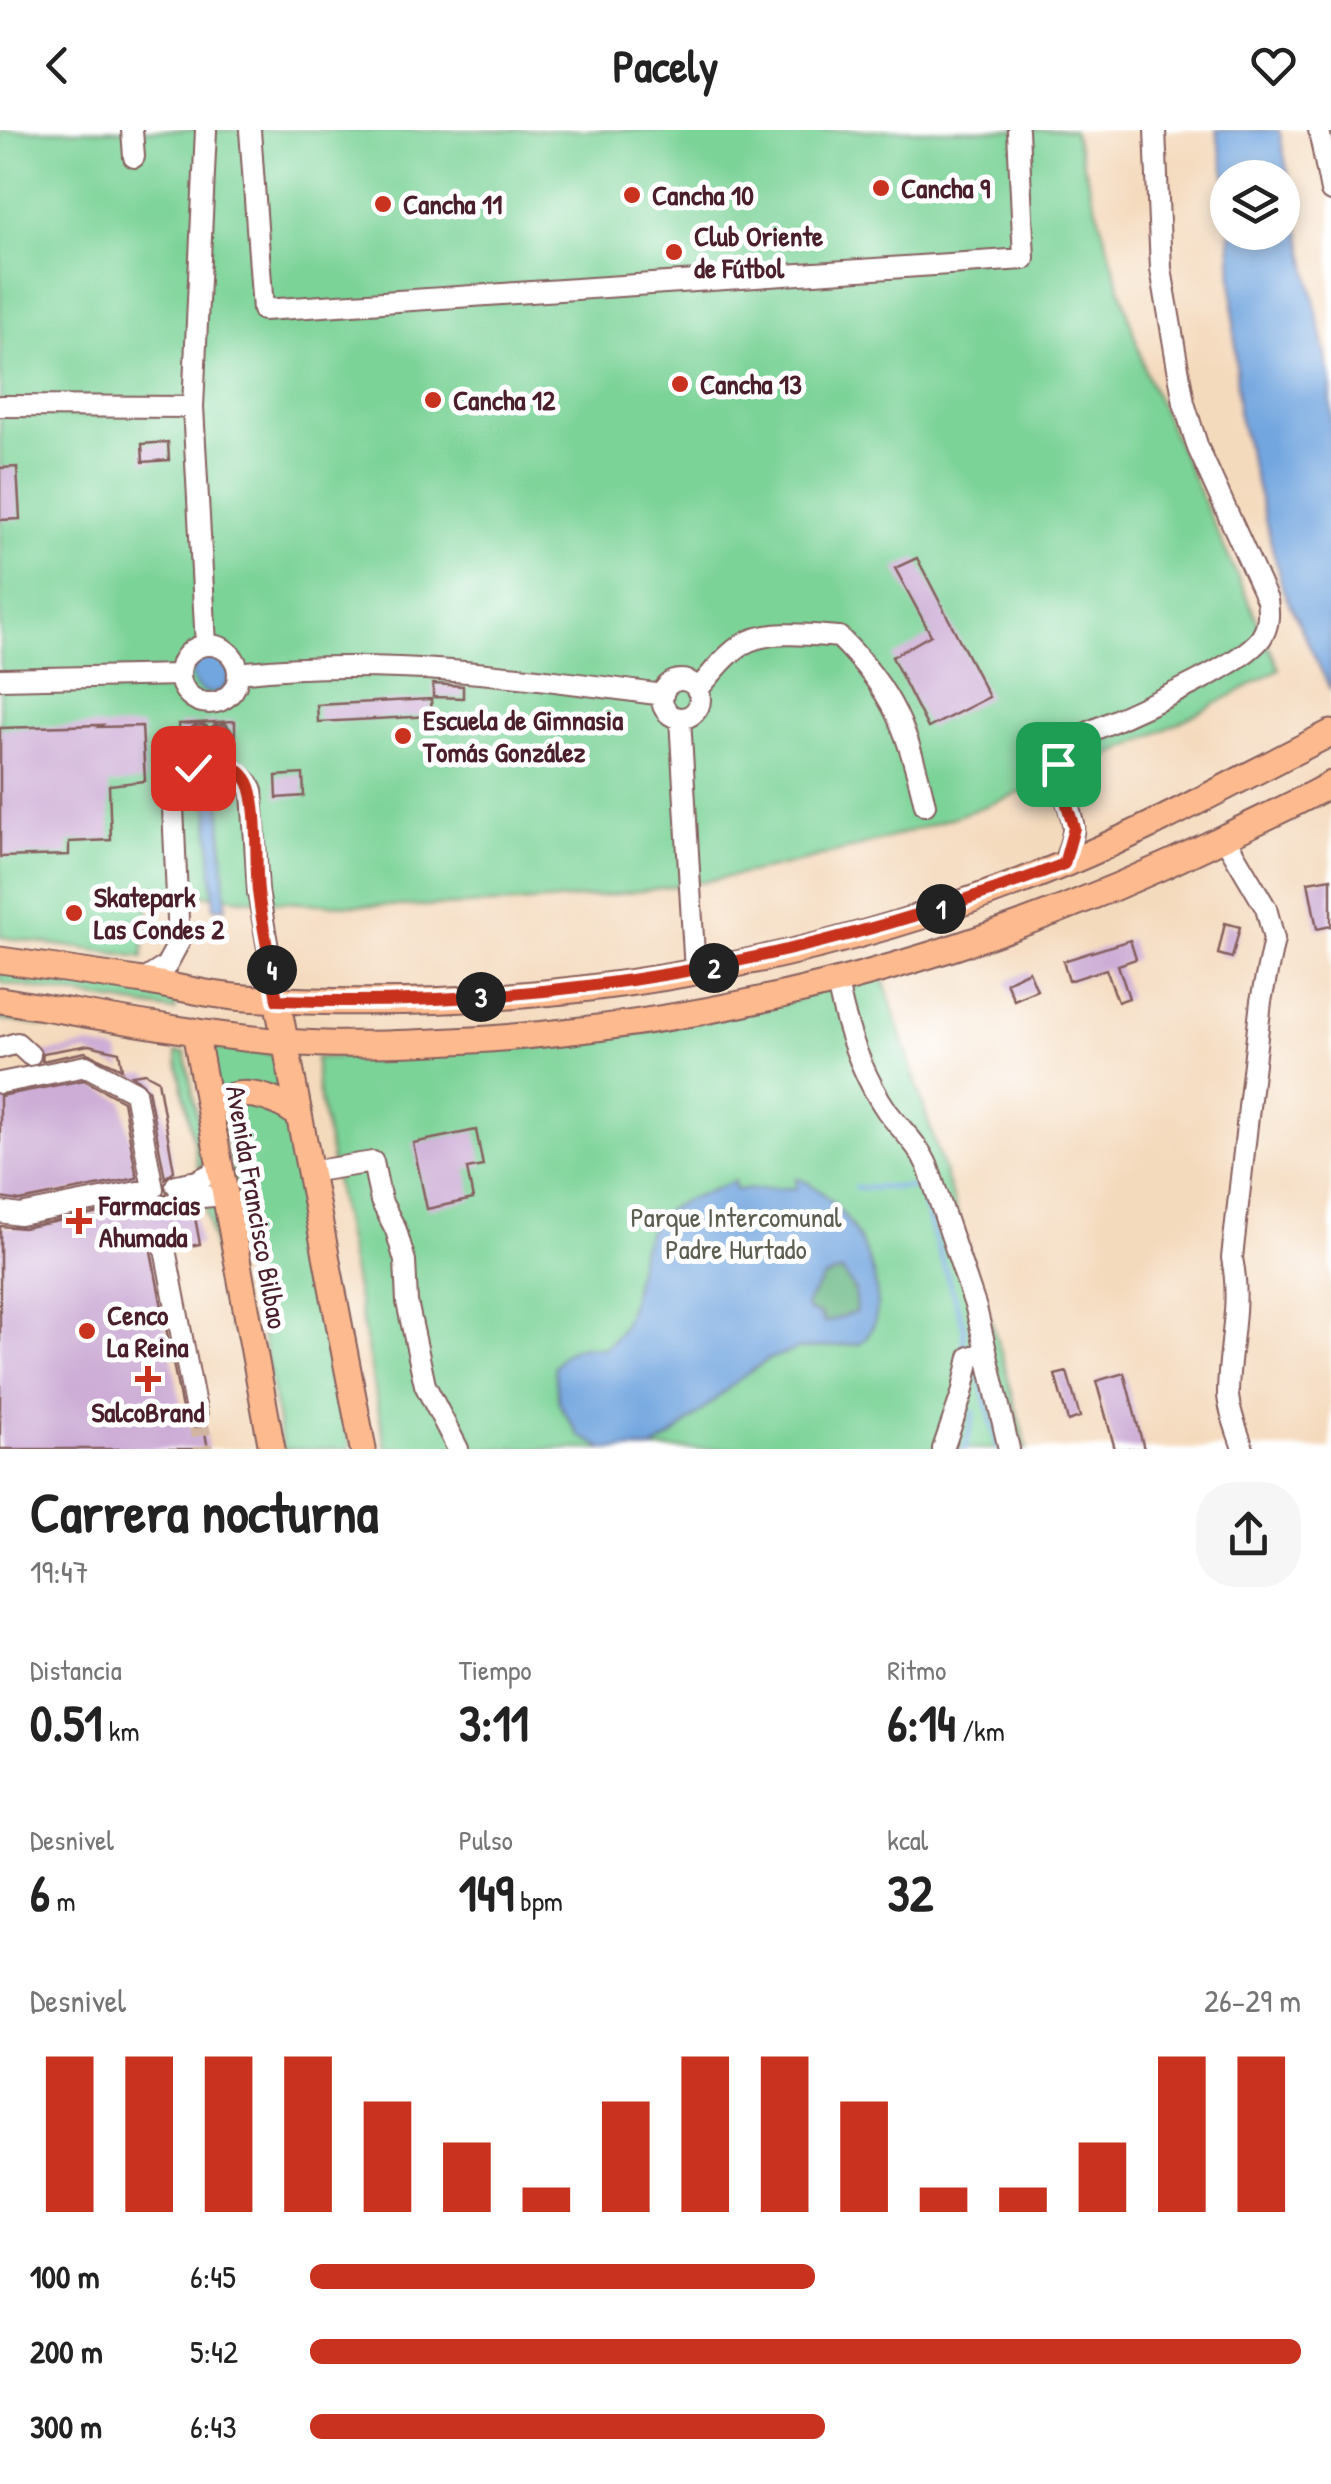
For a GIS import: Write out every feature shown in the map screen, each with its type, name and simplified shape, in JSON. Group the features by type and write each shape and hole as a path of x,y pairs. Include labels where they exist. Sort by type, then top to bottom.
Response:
{"main road":[{"path":"0,960 241,998 371,1002 502,996 695,972 882,928 1064,864 1180,812 1331,733"},
{"path":"0,1000 286,1042 444,1041 582,1030 710,1011 844,981 1042,918 1138,878 1324,788"},
{"path":"194,1031 241,998"},
{"name":"Avenida Francisco Bilbao","path":"277,1000 364,1449"},
{"name":"Avenida Francisco Bilbao","path":"194,1031 272,1449"},
{"path":"210,1113 230,1097 250,1094 271,1098 298,1115"}],"street":[{"path":"132,130 134,157"},
{"path":"206,130 193,407 206,645"},
{"path":"250,130 263,310 1024,258 1018,130"},
{"path":"1064,864 1074,828 1058,775 1060,754 1074,740 1232,662 1262,637 1269,616 1267,600 1198,448 1184,402 1161,269 1155,130"},
{"path":"1319,130 1331,190"},
{"path":"0,406 193,407"},
{"path":"697,690 734,651 755,639 840,637 889,695 911,743 925,805"},
{"path":"210,720 185,692 180,676 184,658 206,645 231,656 238,673 233,690 210,720 211,764"},
{"path":"238,673 302,668 424,669 506,674 663,695"},
{"path":"0,679 180,676"},
{"path":"689,682 697,690 700,701 696,712 680,718 666,711 663,695 668,685 689,682"},
{"path":"680,718 695,972"},
{"path":"143,981 166,966 180,942 174,798 186,774 211,764 243,776 252,791 258,892 277,1000"},
{"path":"1224,838 1266,908 1274,939 1261,1001 1232,1258 1238,1310 1228,1398 1243,1449"},
{"path":"844,981 838,988 871,1086 922,1152 976,1308 1009,1449"},
{"path":"0,1048 17,1043 30,1055"},
{"path":"0,1083 86,1066 134,1092 153,1189 20,1215 0,1212"},
{"path":"309,1172 373,1162 381,1200 405,1261 408,1302 425,1385 458,1449"},
{"path":"220,1169 178,1192 225,1195"},
{"path":"165,1249 197,1416"},
{"path":"943,1449 970,1357 986,1352"}],"green space":[{"path":"0,130 1073,130 1146,374 1279,669 1144,739 1009,797 872,843 734,876 593,897 450,906 302,903 151,889 143,957 0,937"},
{"path":"0,973 177,998 175,1011 8,984 0,982"},
{"name":"Parque Intercomunal Padre Hurtado","path":"883,978 1001,1352 1027,1449 386,1449 316,1078 316,1058 363,1056"},
{"path":"0,1012 80,1024 80,1031 0,1020"},
{"path":"209,1046 273,1054 351,1449 283,1449"},
{"path":"176,1052 185,1053 205,1159 199,1172"},
{"path":"204,1201 215,1209 237,1329 231,1330"},
{"path":"834,1272 844,1272 850,1281 856,1312 825,1323 821,1314 808,1311 806,1304 820,1281"}],"water":[{"path":"1216,130 1279,130 1285,160 1222,160"},
{"path":"1300,231 1331,381 1331,691 1283,590 1238,412 1231,250 1300,250"},
{"path":"211,655 225,660 230,674 225,688 211,693 197,688 192,674 197,660"},
{"path":"219,780 226,907 214,908 207,781"},
{"path":"796,1178 816,1188 835,1205 865,1252 877,1303 873,1326 860,1344 798,1349 769,1359 652,1449 605,1449 579,1435 559,1403 554,1367 569,1351 604,1348 617,1336 630,1304 641,1251 657,1220 683,1201 734,1181 735,1190 796,1188","holes":["842,1271 855,1291 856,1312 824,1323 820,1314 808,1311 806,1304 823,1278"]}],"building":[{"path":"168,442 169,460 143,462 142,444"},
{"path":"17,467 20,519 0,520 0,468"},
{"path":"917,558 989,697 928,728 892,657 931,635 895,568"},
{"path":"433,684 463,686 463,698 433,697"},
{"path":"431,699 432,716 318,722 317,705"},
{"path":"235,721 235,735 226,724 219,722 210,728 199,723 180,738 179,724"},
{"path":"102,725 99,727 142,726 145,781 109,785 111,840 69,842 69,855 0,857 0,728"},
{"path":"303,774 304,796 277,798 276,776"},
{"path":"1331,878 1331,926 1317,929 1308,882"},
{"path":"1225,923 1240,927 1232,958 1218,954"},
{"path":"1130,940 1136,959 1118,965 1129,998 1118,1002 1106,969 1069,981 1063,961"},
{"path":"1029,971 1037,990 1014,1000 1006,982"},
{"path":"89,1045 119,1052 122,1069 85,1052 42,1061 43,1053"},
{"path":"145,1073 158,1080 174,1171 165,1178 148,1089 132,1075"},
{"path":"84,1080 123,1101 137,1178 20,1201 0,1198 0,1096"},
{"path":"476,1130 483,1166 467,1169 473,1199 427,1209 413,1143"},
{"name":"Cenco La Reina","path":"166,1194 167,1206 172,1211 194,1212 200,1244 179,1248 175,1239 163,1235 155,1239 151,1251 184,1419 192,1429 204,1427 208,1449 0,1449 0,1226 23,1228 156,1202"},
{"path":"1067,1372 1080,1417 1068,1421 1055,1375"},
{"path":"1124,1373 1144,1449 1115,1449 1096,1381"}],"waterway":[{"path":"856,1188 918,1187 964,1327 963,1355"},
{"path":"978,1367 998,1449"},
{"path":"965,1449 974,1412"}],"tunnel":[{"path":"197,1416 204,1449"}],"place":[{"name":"Cancha 9","path":"881,188"},
{"name":"Cancha 10","path":"632,195"},
{"name":"Cancha 11","path":"383,204"},
{"name":"Club Oriente de Fútbol","path":"674,252"},
{"name":"Cancha 13","path":"680,384"},
{"name":"Cancha 12","path":"433,400"},
{"name":"Escuela de Gimnasia Tomás González","path":"403,736"},
{"name":"Skatepark Las Condes 2","path":"74,913"},
{"name":"Farmacias Ahumada","path":"79,1221"},
{"name":"Cenco La Reina","path":"87,1331"},
{"name":"SalcoBrand","path":"148,1379"}],"route":[{"path":"193,768 210,762 228,765 243,776 252,791 258,892 277,1000 371,1002 502,996 695,972 882,928 1004,888 1064,864 1074,828 1058,764"}]}
